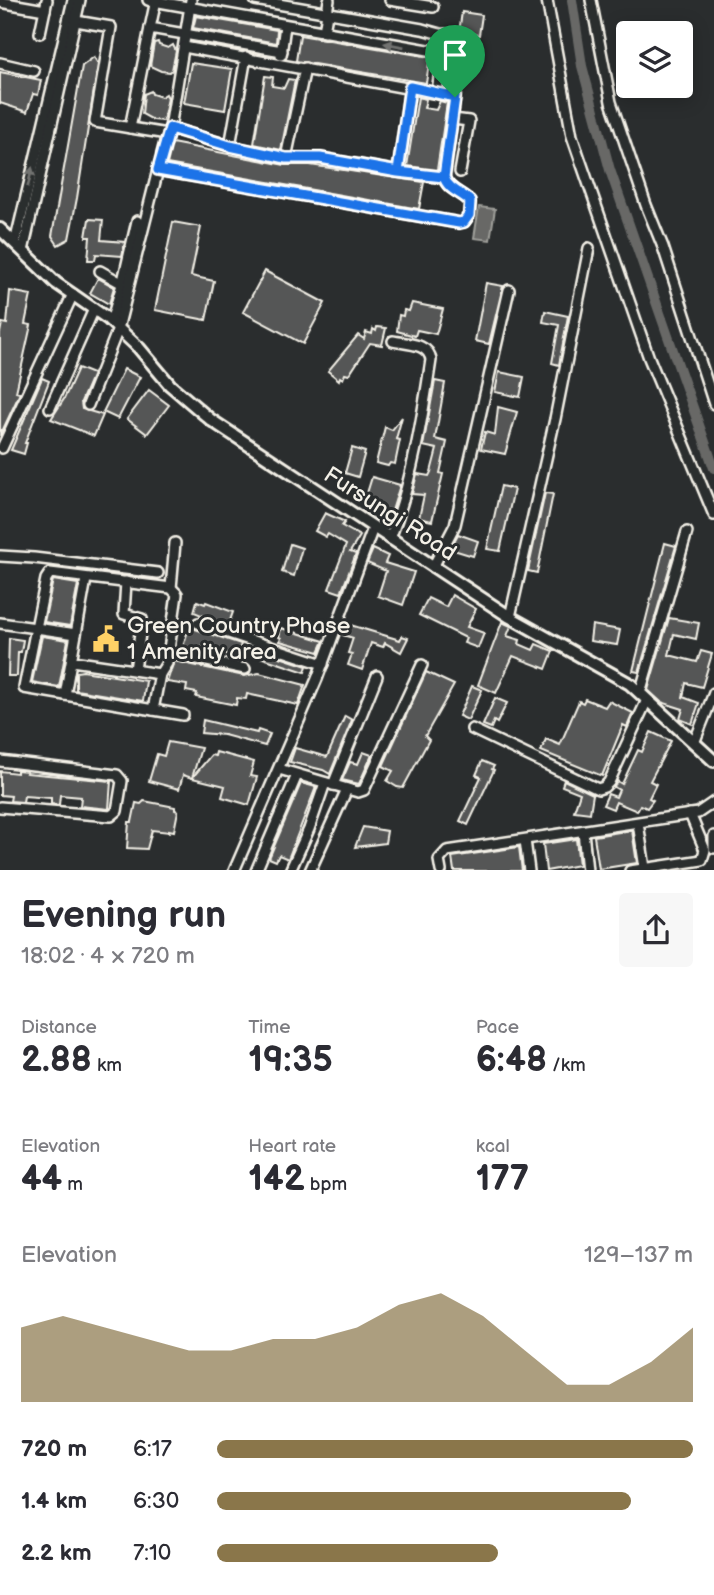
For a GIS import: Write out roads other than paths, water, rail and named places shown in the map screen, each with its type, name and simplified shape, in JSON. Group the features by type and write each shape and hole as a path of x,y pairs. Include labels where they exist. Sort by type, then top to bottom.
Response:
{"street":[{"path":"19,247 73,0"},
{"path":"19,247 80,0"},
{"path":"158,170 459,223 464,222 469,215 470,201 452,190 444,177 462,40 445,34 326,13 307,5 255,0"},
{"path":"324,32 329,0"},
{"path":"390,0 433,6"},
{"path":"547,0 572,136 649,358 714,515"},
{"path":"591,0 611,102 663,247 714,404"},
{"path":"130,128 153,1 191,4 285,25 462,56"},
{"path":"0,2 46,5 40,33"},
{"path":"88,405 115,325 158,170 168,131 191,4"},
{"path":"76,21 111,27 95,122 168,131 286,158 320,158 444,177"},
{"path":"279,63 285,25"},
{"path":"150,28 282,51"},
{"path":"437,92 445,34"},
{"path":"184,47 455,97"},
{"path":"230,146 246,57"},
{"path":"0,63 34,71"},
{"path":"286,158 305,68"},
{"path":"398,172 410,87"},
{"path":"453,120 469,121 460,172"},
{"path":"115,325 137,221"},
{"name":"Fursungi Road","path":"0,229 56,283 115,325 139,348 170,385 211,420 510,617 631,684 714,761"},
{"path":"510,617 552,432 589,248"},
{"path":"100,271 123,284"},
{"path":"433,567 455,525 509,290"},
{"path":"2,448 72,294"},
{"path":"50,408 94,309"},
{"path":"390,539 401,511 410,475 432,360 425,348 393,341"},
{"path":"233,870 323,664 373,528"},
{"path":"471,729 598,789 604,787 609,782 643,697 687,532"},
{"path":"170,588 175,543"},
{"path":"0,556 158,573"},
{"path":"153,710 160,674 166,667 169,653 177,596 170,588 48,574 24,688 153,710 183,715"},
{"path":"65,695 86,579"},
{"path":"126,582 124,614 142,619 135,670"},
{"path":"0,623 76,634"},
{"path":"198,623 323,664"},
{"path":"169,653 245,669"},
{"path":"72,661 160,674"},
{"path":"279,769 358,792 364,790 422,665"},
{"path":"290,870 377,676"},
{"path":"694,743 714,693"},
{"path":"0,761 117,775 122,780 117,811 111,816 0,807"},
{"path":"256,870 297,775"},
{"path":"310,870 347,789"},
{"path":"441,870 439,860 447,851 698,813 714,802"},
{"path":"630,870 702,860 705,850 690,814"},
{"path":"638,823 645,868"},
{"path":"583,831 587,870"},
{"path":"714,836 714,848"},
{"path":"525,840 529,870"}],"waterway":[{"path":"572,0 582,66 610,170 714,468"}],"place":[{"name":"Green Country Phase 1 Amenity area","path":"106,639"}]}
